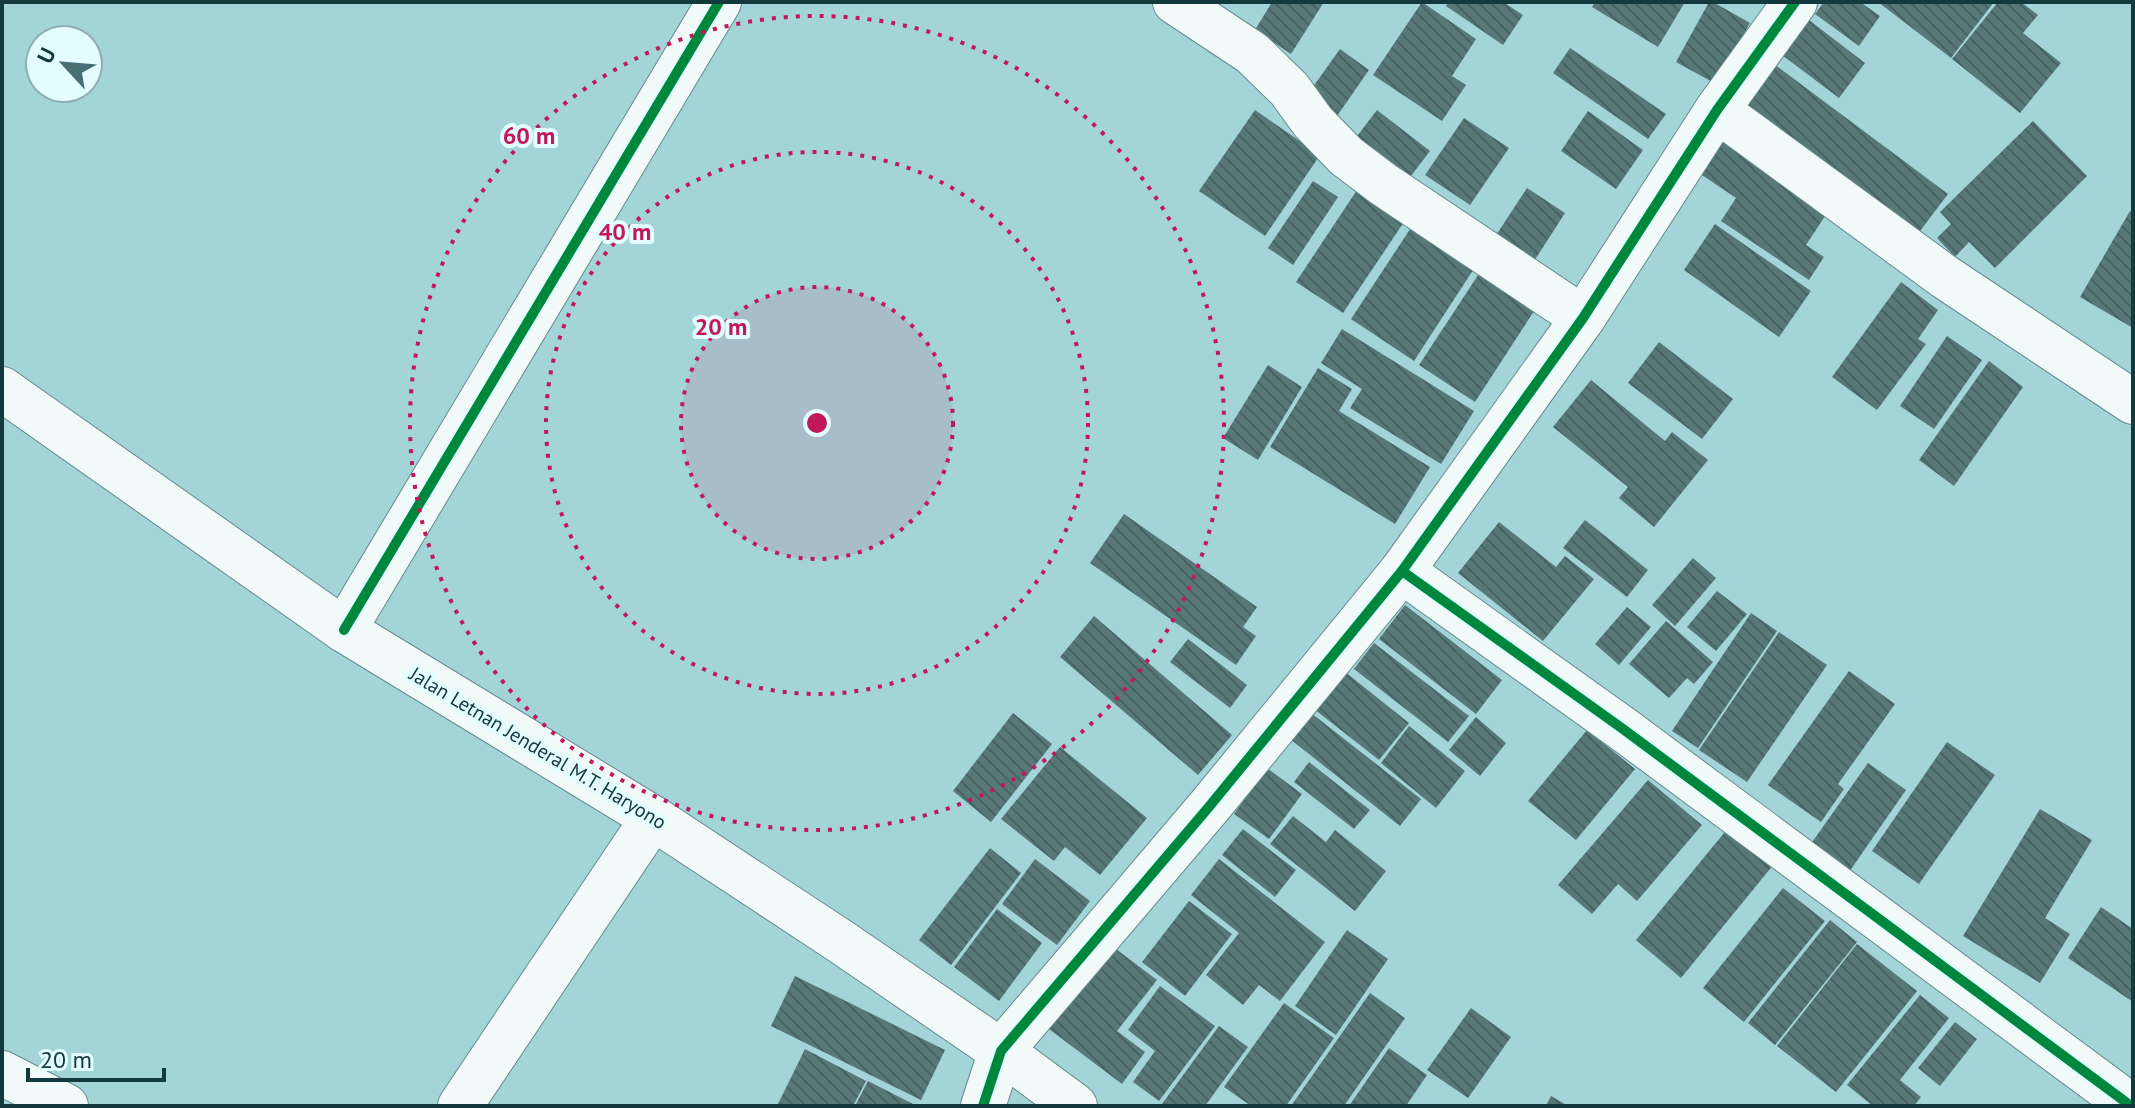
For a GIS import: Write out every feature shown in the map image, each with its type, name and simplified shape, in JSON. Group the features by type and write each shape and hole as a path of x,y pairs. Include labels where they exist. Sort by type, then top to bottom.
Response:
{"street":[{"path":"344,630 719,2"},
{"path":"1175,2 1252,53 1289,89 1313,122 1346,156 1583,318"},
{"path":"983,1106 1001,1051 1208,808 1402,571 1583,318 1717,110 1795,2"},
{"path":"1717,110 1945,277 2133,402"},
{"name":"Jalan Letnan Jenderal M.T. Haryono","path":"2,389 344,630 653,818 840,941 1001,1051 1075,1106"},
{"path":"1402,571 1623,729 2131,1106"},
{"path":"460,1106 653,818"},
{"path":"2,1073 66,1106"}],"building":[{"path":"1272,2 1324,2 1291,54 1255,30"},
{"path":"1422,2 1476,39 1452,76 1466,85 1442,121 1373,75"},
{"path":"1449,2 1503,2 1523,15 1503,45 1446,6"},
{"path":"1595,2 1685,2 1658,47 1592,7"},
{"path":"1709,2 1750,23 1716,84 1676,62"},
{"path":"1824,2 1860,2 1880,16 1859,46 1815,14"},
{"path":"1878,2 1994,2 1951,58"},
{"path":"1998,2 2021,2 2038,15 2023,33 2061,63 2020,113 1952,59"},
{"path":"1809,20 1865,63 1839,98 1782,55"},
{"path":"1570,48 1666,114 1648,139 1553,73"},
{"path":"1340,49 1369,70 1335,119 1305,98"},
{"path":"1770,61 1948,194 1914,239 1738,106"},
{"path":"1255,110 1320,155 1265,236 1199,191"},
{"path":"1377,110 1430,151 1404,185 1351,144"},
{"path":"1588,111 1643,150 1616,189 1561,151"},
{"path":"1464,118 1509,148 1470,205 1425,175"},
{"path":"2033,121 2087,176 1995,268 1969,242 1955,257 1937,238 1951,224 1940,212"},
{"path":"1724,130 1833,204 1806,245 1824,257 1809,280 1721,221 1736,198 1696,171"},
{"path":"1313,181 1338,197 1293,265 1268,248"},
{"path":"1363,181 1410,213 1343,313 1296,282"},
{"path":"1527,188 1565,213 1529,269 1491,243"},
{"path":"2130,211 2133,213 2133,328 2080,297"},
{"path":"1414,223 1477,264 1414,361 1351,319"},
{"path":"1715,224 1811,291 1779,337 1684,270"},
{"path":"1484,266 1540,302 1475,402 1419,365"},
{"path":"1901,282 1938,310 1918,339 1926,344 1877,410 1832,377"},
{"path":"1342,329 1474,411 1441,464 1350,408 1362,389 1321,363"},
{"path":"1947,336 1982,360 1934,429 1900,406"},
{"path":"1659,342 1733,399 1702,439 1628,383"},
{"path":"1989,361 2023,387 1954,486 1919,460"},
{"path":"1268,365 1302,387 1258,460 1223,438"},
{"path":"1318,368 1352,389 1339,411 1430,467 1395,524 1270,447"},
{"path":"1591,380 1665,441 1672,432 1708,460 1654,527 1619,498 1628,487 1553,427"},
{"path":"1124,514 1257,607 1243,627 1256,636 1236,665 1090,563"},
{"path":"1585,520 1648,570 1627,597 1563,548"},
{"path":"1499,522 1556,567 1565,556 1594,579 1543,641 1458,573"},
{"path":"1693,558 1716,578 1675,626 1652,605"},
{"path":"1717,591 1747,614 1716,651 1687,627"},
{"path":"1405,605 1502,680 1476,714 1379,639"},
{"path":"1627,607 1651,627 1619,665 1595,644"},
{"path":"1751,613 1777,631 1698,748 1672,731"},
{"path":"1094,616 1232,735 1198,775 1060,657"},
{"path":"1666,621 1713,662 1694,684 1687,678 1669,698 1629,664"},
{"path":"1779,632 1827,665 1747,782 1699,750"},
{"path":"1188,639 1247,685 1230,708 1170,662"},
{"path":"1374,643 1469,716 1448,742 1354,669"},
{"path":"1344,671 1409,723 1379,760 1314,709"},
{"path":"1849,671 1895,704 1838,784 1844,789 1821,822 1768,785"},
{"path":"1013,713 1052,744 991,822 953,791"},
{"path":"1311,713 1421,799 1400,826 1290,739"},
{"path":"1476,717 1506,743 1480,776 1449,750"},
{"path":"1409,726 1465,771 1436,808 1381,763"},
{"path":"1587,730 1635,769 1576,840 1528,801"},
{"path":"1947,742 1995,775 1919,884 1872,851"},
{"path":"1060,747 1147,818 1100,875 1065,847 1054,861 1001,819"},
{"path":"1309,762 1370,810 1354,829 1294,782"},
{"path":"1868,763 1906,790 1847,875 1808,848"},
{"path":"1267,768 1302,794 1269,839 1234,814"},
{"path":"1648,780 1702,825 1637,901 1618,884 1592,914 1558,885"},
{"path":"2040,809 2092,840 2045,918 2070,934 2040,983 1963,936"},
{"path":"1293,816 1326,842 1335,830 1386,871 1355,911 1270,844"},
{"path":"1729,827 1774,864 1681,978 1636,940"},
{"path":"1243,829 1296,870 1275,897 1222,855"},
{"path":"990,848 1021,873 951,965 919,940"},
{"path":"1035,859 1090,901 1057,945 1002,904"},
{"path":"1219,859 1325,942 1280,1001 1259,985 1243,1005 1206,975 1239,933 1191,895"},
{"path":"1783,888 1825,921 1744,1022 1703,988"},
{"path":"1189,901 1232,934 1185,996 1142,962"},
{"path":"2101,907 2133,929 2133,1002 2068,958"},
{"path":"997,909 1042,943 999,1001 954,967"},
{"path":"1830,920 1857,942 1775,1045 1748,1023"},
{"path":"1347,930 1388,959 1336,1035 1295,1006"},
{"path":"1108,943 1157,980 1117,1031 1145,1052 1122,1084 1045,1026"},
{"path":"1857,944 1917,991 1836,1092 1777,1046"},
{"path":"795,976 945,1050 921,1100 771,1026"},
{"path":"1160,986 1215,1026 1159,1101 1133,1082 1155,1051 1128,1030"},
{"path":"1370,993 1405,1018 1344,1106 1291,1106"},
{"path":"1920,995 1949,1018 1900,1080 1921,1097 1914,1106 1873,1106 1847,1085"},
{"path":"1284,1003 1334,1038 1286,1106 1251,1106 1224,1087"},
{"path":"1471,1008 1511,1037 1468,1098 1427,1070"},
{"path":"1955,1022 1977,1039 1940,1086 1918,1068"},
{"path":"1219,1026 1248,1047 1205,1106 1162,1104"},
{"path":"1389,1048 1427,1075 1406,1106 1349,1106"},
{"path":"805,1049 866,1081 853,1106 777,1106"},
{"path":"868,1081 917,1106 855,1106"},
{"path":"1551,1096 1568,1106 1546,1106"}],"cycle path":[{"path":"344,630 719,2"},
{"path":"983,1106 1001,1051 1208,808 1402,571 1583,318 1717,110 1795,2"},
{"path":"1402,571 1623,729 2131,1106"}]}
